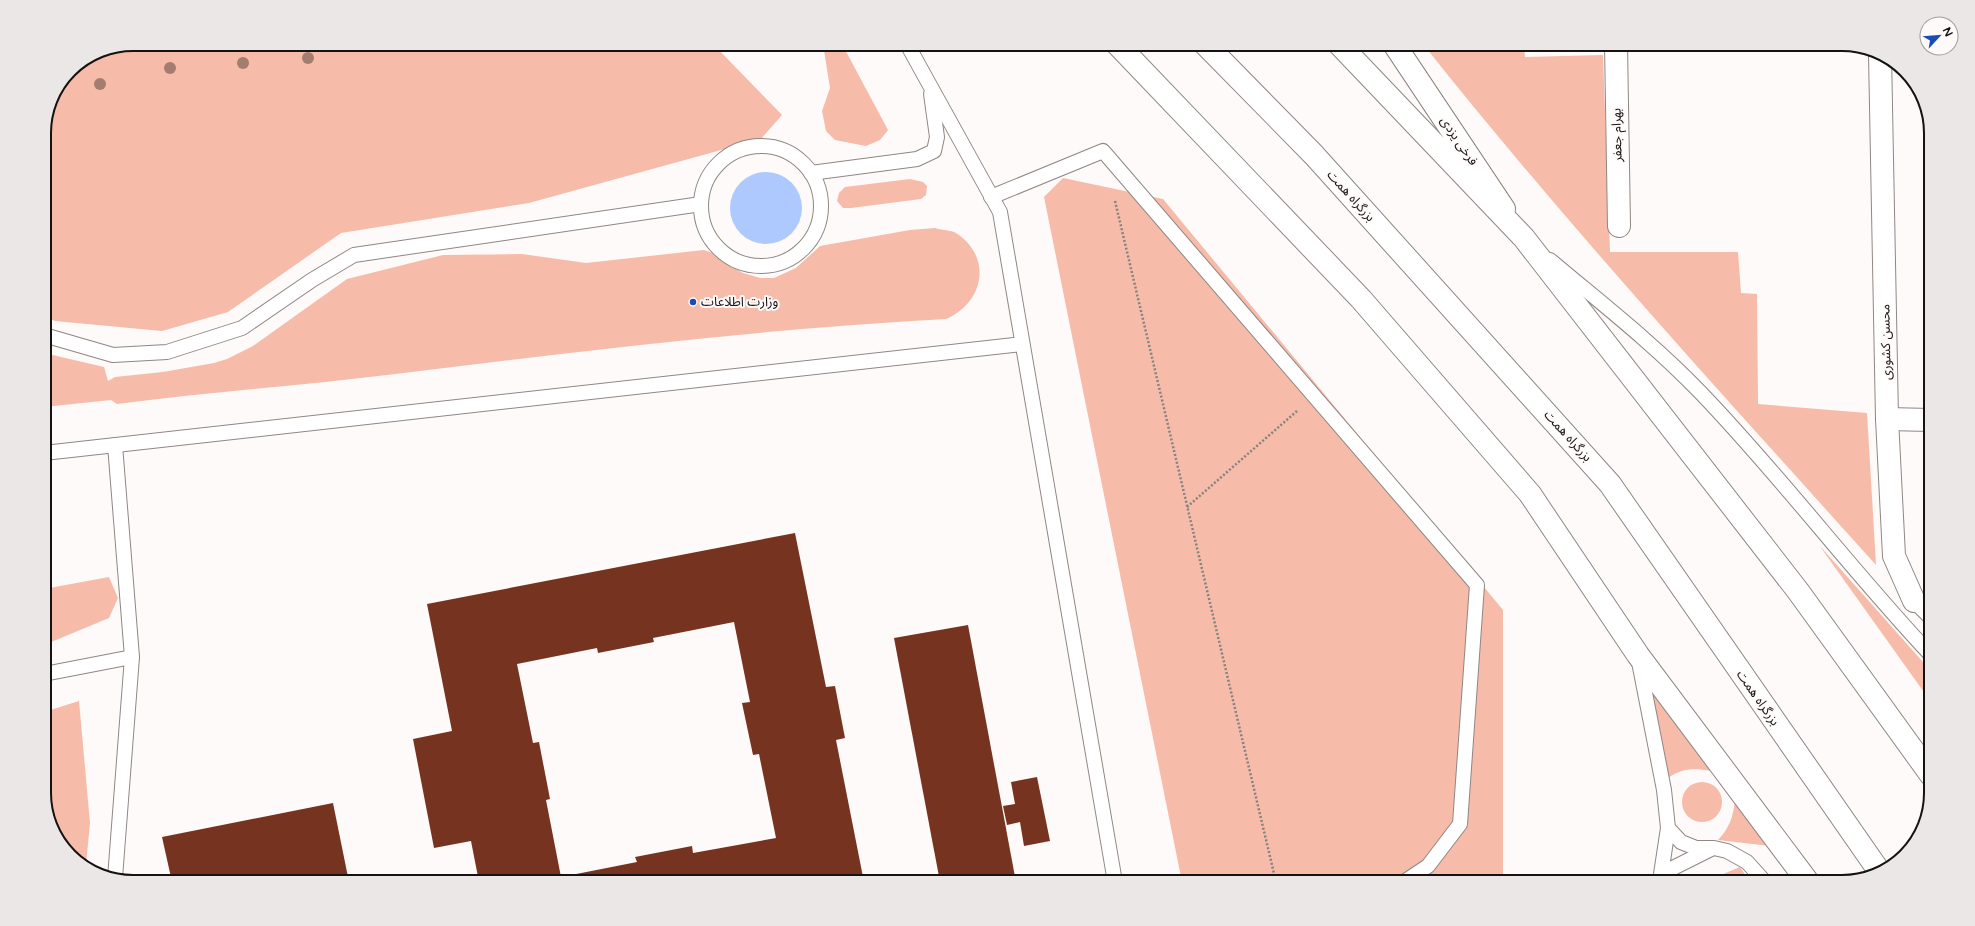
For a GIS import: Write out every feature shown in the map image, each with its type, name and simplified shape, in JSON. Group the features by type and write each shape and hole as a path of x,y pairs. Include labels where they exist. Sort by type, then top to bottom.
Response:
{"main road":[{"path":"1124,51 1361,298 1530,494 1638,655 1803,875"},
{"name":"بزرگراه همت","path":"1212,51 1314,155 1610,484 1877,868"},
{"path":"1346,51 1524,238 1798,591 1924,765"},
{"name":"فرخی یزدی","path":"1399,51 1524,238"},
{"name":"بهرام جعفر","path":"1616,51 1619,226"},
{"name":"محسن کشوری","path":"1880,61 1887,419 1894,556 1914,601"},
{"path":"1887,419 1924,420"}],"lane":[{"path":"911,51 1000,212 1115,875"},
{"path":"811,173 917,159 934,151 937,137 929,85"},
{"path":"763,146 782,149 798,159 811,173 819,190 820,196 821,209 817,229 806,247 790,260 770,266 748,266 729,258 714,244 703,225 701,204 704,186 713,169 727,156 744,148 763,146"},
{"path":"991,197 1103,151 1477,585 1460,824 1428,866 1414,875"},
{"path":"51,337 113,355 167,352 242,328 312,280 354,255 701,204"},
{"path":"1524,238 1640,335 1699,391 1749,445 1898,620 1924,648"},
{"path":"51,451 1022,344"},
{"path":"115,445 132,657 115,873"},
{"name":"محسن کشوری","path":"1914,601 1924,611"},
{"path":"1638,655 1664,790 1668,828 1658,875"},
{"path":"51,673 132,657"},
{"path":"1668,828 1681,842 1696,848 1714,848 1727,851 1747,862 1759,875"},
{"path":"1663,875 1714,848"}],"path":[{"path":"1114,197 1274,875"},
{"path":"1187,508 1314,396"}],"shaded area":[{"path":"128,51 720,51 782,115 761,139 529,203 341,233 228,312 162,331 55,321 51,319 51,128 54,112 62,92 79,71 92,62 112,54"},
{"path":"824,51 846,51 888,130 880,140 866,146 835,140 826,131 822,111 830,88"},
{"path":"1429,51 1524,51 1525,57 1603,55 1610,252 1738,252 1741,293 1757,294 1758,404 1867,413 1876,565 1645,308 1477,111"},
{"path":"1063,178 1163,199 1503,610 1503,875 1181,875 1044,197"},
{"path":"910,179 923,182 927,186 926,195 921,199 851,208 843,208 837,201 839,193 845,187"},
{"path":"935,228 954,232 968,243 975,254 979,267 979,279 976,291 969,302 959,312 946,319 876,323 736,335 353,379 117,404 111,400 51,406 51,355 104,367 108,381 115,377 163,372 214,363 227,359 253,346 347,279 443,255 522,254 586,263 704,250 716,254 724,262 743,273 760,278 774,278 796,268 820,246 910,230"},
{"path":"1819,545 1924,663 1924,692"},
{"path":"109,577 118,598 109,618 51,642 51,588"},
{"path":"1649,687 1711,771 1699,769 1688,770 1678,772 1668,778"},
{"path":"79,701 90,823 86,860 68,843 57,824 54,814 51,798 51,710"},
{"path":"1706,782 1713,785 1719,791 1722,802 1721,810 1713,819 1706,822 1698,822 1691,819 1683,810 1682,798 1685,791 1694,783"},
{"path":"1735,800 1770,846 1718,840 1730,822"},
{"path":"1740,867 1745,875 1721,875"}],"water":[{"path":"766,172 786,178 796,188 802,208 796,228 786,238 766,244 746,238 736,228 730,208 736,188 746,178"}],"building":[{"path":"795,533 826,687 835,686 845,738 836,740 863,875 571,875 637,862 635,857 692,846 693,853 776,838 759,754 753,755 742,703 750,702 734,622 653,638 654,642 598,653 597,648 517,664 533,743 539,742 550,799 546,800 561,875 478,875 471,841 434,848 413,739 452,731 427,604"},
{"path":"968,625 1015,875 939,875 894,638"},
{"path":"1037,777 1050,841 1024,846 1020,822 1007,825 1003,806 1015,804 1011,782"},
{"path":"333,803 348,875 170,875 162,837"}],"place":[{"name":"وزارت اطلاعات","path":"693,302"}]}
